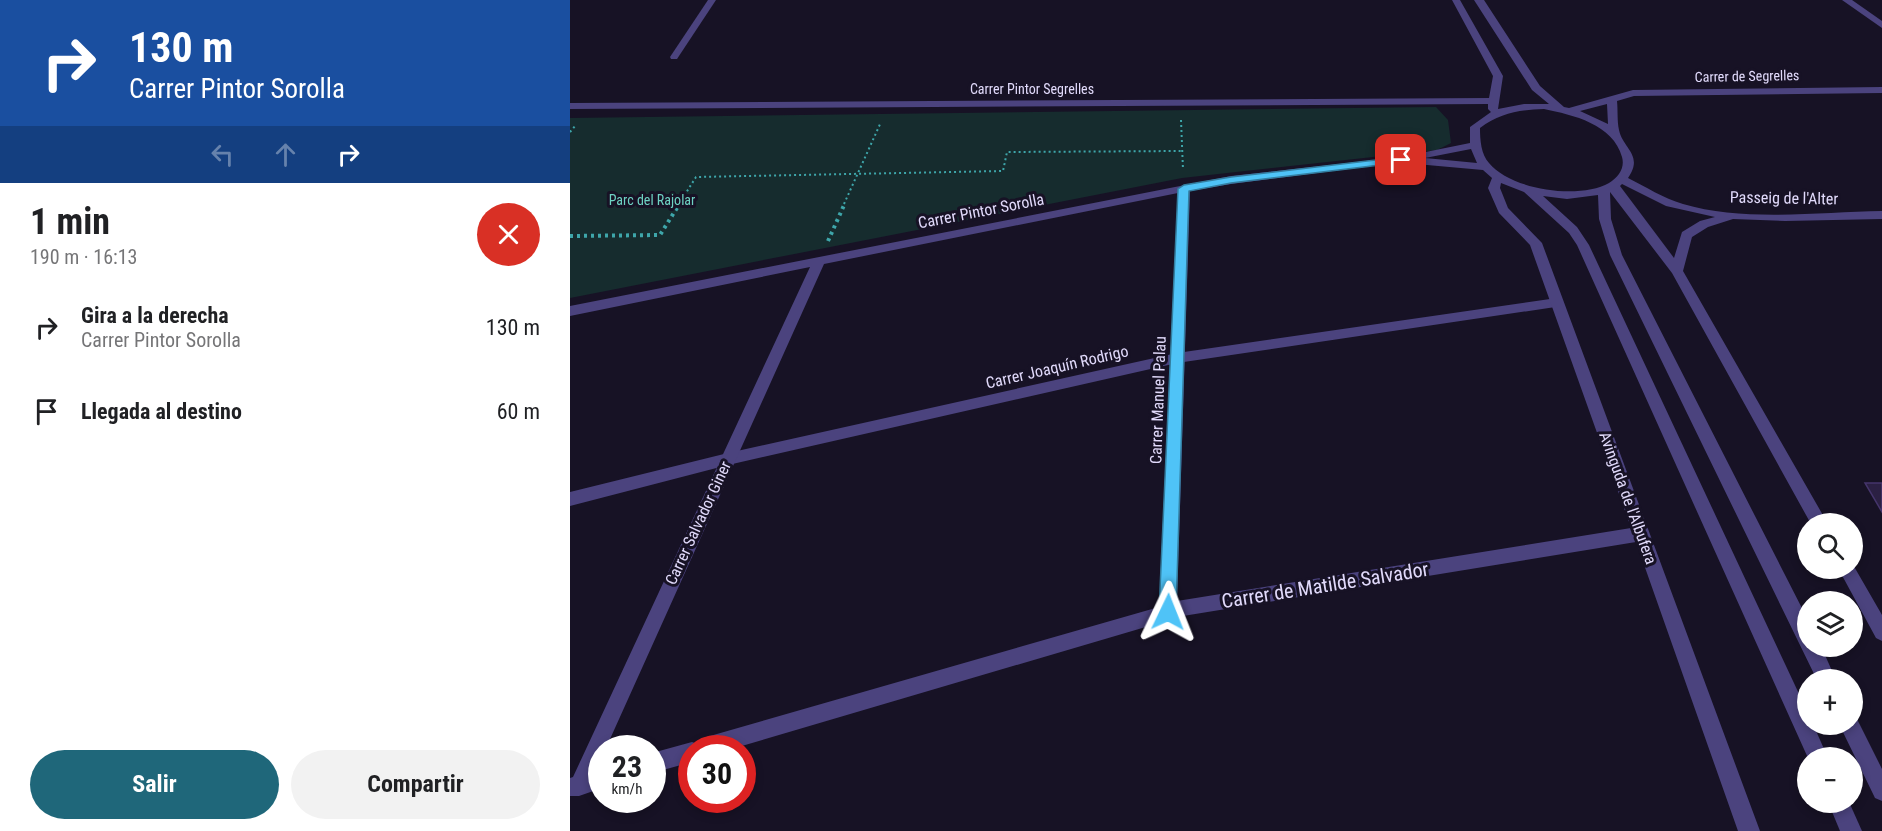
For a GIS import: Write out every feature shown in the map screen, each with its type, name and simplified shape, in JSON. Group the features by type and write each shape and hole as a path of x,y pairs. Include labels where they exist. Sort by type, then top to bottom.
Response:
{"street":[{"path":"1456,0 1498,76 1492,113"},
{"path":"1479,0 1536,88 1566,110"},
{"path":"1846,0 1882,25"},
{"name":"Carrer de Segrelles","path":"1566,110 1633,93 1882,90"},
{"path":"1612,99 1614,133"},
{"name":"Carrer Pintor Segrelles","path":"570,106 1494,101"},
{"path":"1492,171 1474,145 1475,127 1492,113 1511,107 1544,106 1566,110 1603,124 1627,149 1629,165 1627,173 1613,185 1579,195 1528,189"},
{"name":"Carrer Pintor Sorolla","path":"570,311 1231,180 1401,160 1474,145"},
{"name":"Carrer Pintor Sorolla","path":"1401,160 1492,171 1528,189"},
{"name":"Avinguda de l'Albufera","path":"1492,171 1494,188 1503,210 1536,243 1749,831"},
{"path":"1613,185 1677,271 1814,513"},
{"path":"1613,185 1605,219 1616,255 1797,618"},
{"name":"Passeig de l'Alter","path":"1613,185 1688,209 1732,217 1882,215"},
{"name":"Carrer Manuel Palau","path":"1168,612 1184,189"},
{"path":"1528,189 1573,230 1583,245 1813,747"},
{"path":"1677,271 1686,235 1704,224 1732,217"},
{"name":"Carrer Salvador Giner","path":"574,787 819,261"},
{"name":"Carrer Joaquín Rodrigo","path":"570,498 728,459 1177,358 1557,303"},
{"name":"Carrer de Matilde Salvador","path":"747,735 1183,608 1641,534"},
{"path":"1852,579 1882,632"},
{"path":"1854,735 1882,790"},
{"path":"1843,813 1851,831"}],"lane":[{"path":"674,57 712,0"}],"path":[{"path":"1181,103 1184,189"},
{"path":"819,261 888,104"},
{"path":"570,236 660,235 696,177 1003,171 1007,152 1182,151"}],"green space":[{"name":"Parc del Rajolar","path":"1436,107 1448,120 1451,143 1437,150 1182,178 570,298 570,118"}],"building":[{"path":"1865,483 1882,483 1882,512"}],"route":[{"path":"1168,612 1184,189 1231,180 1401,160"}]}
